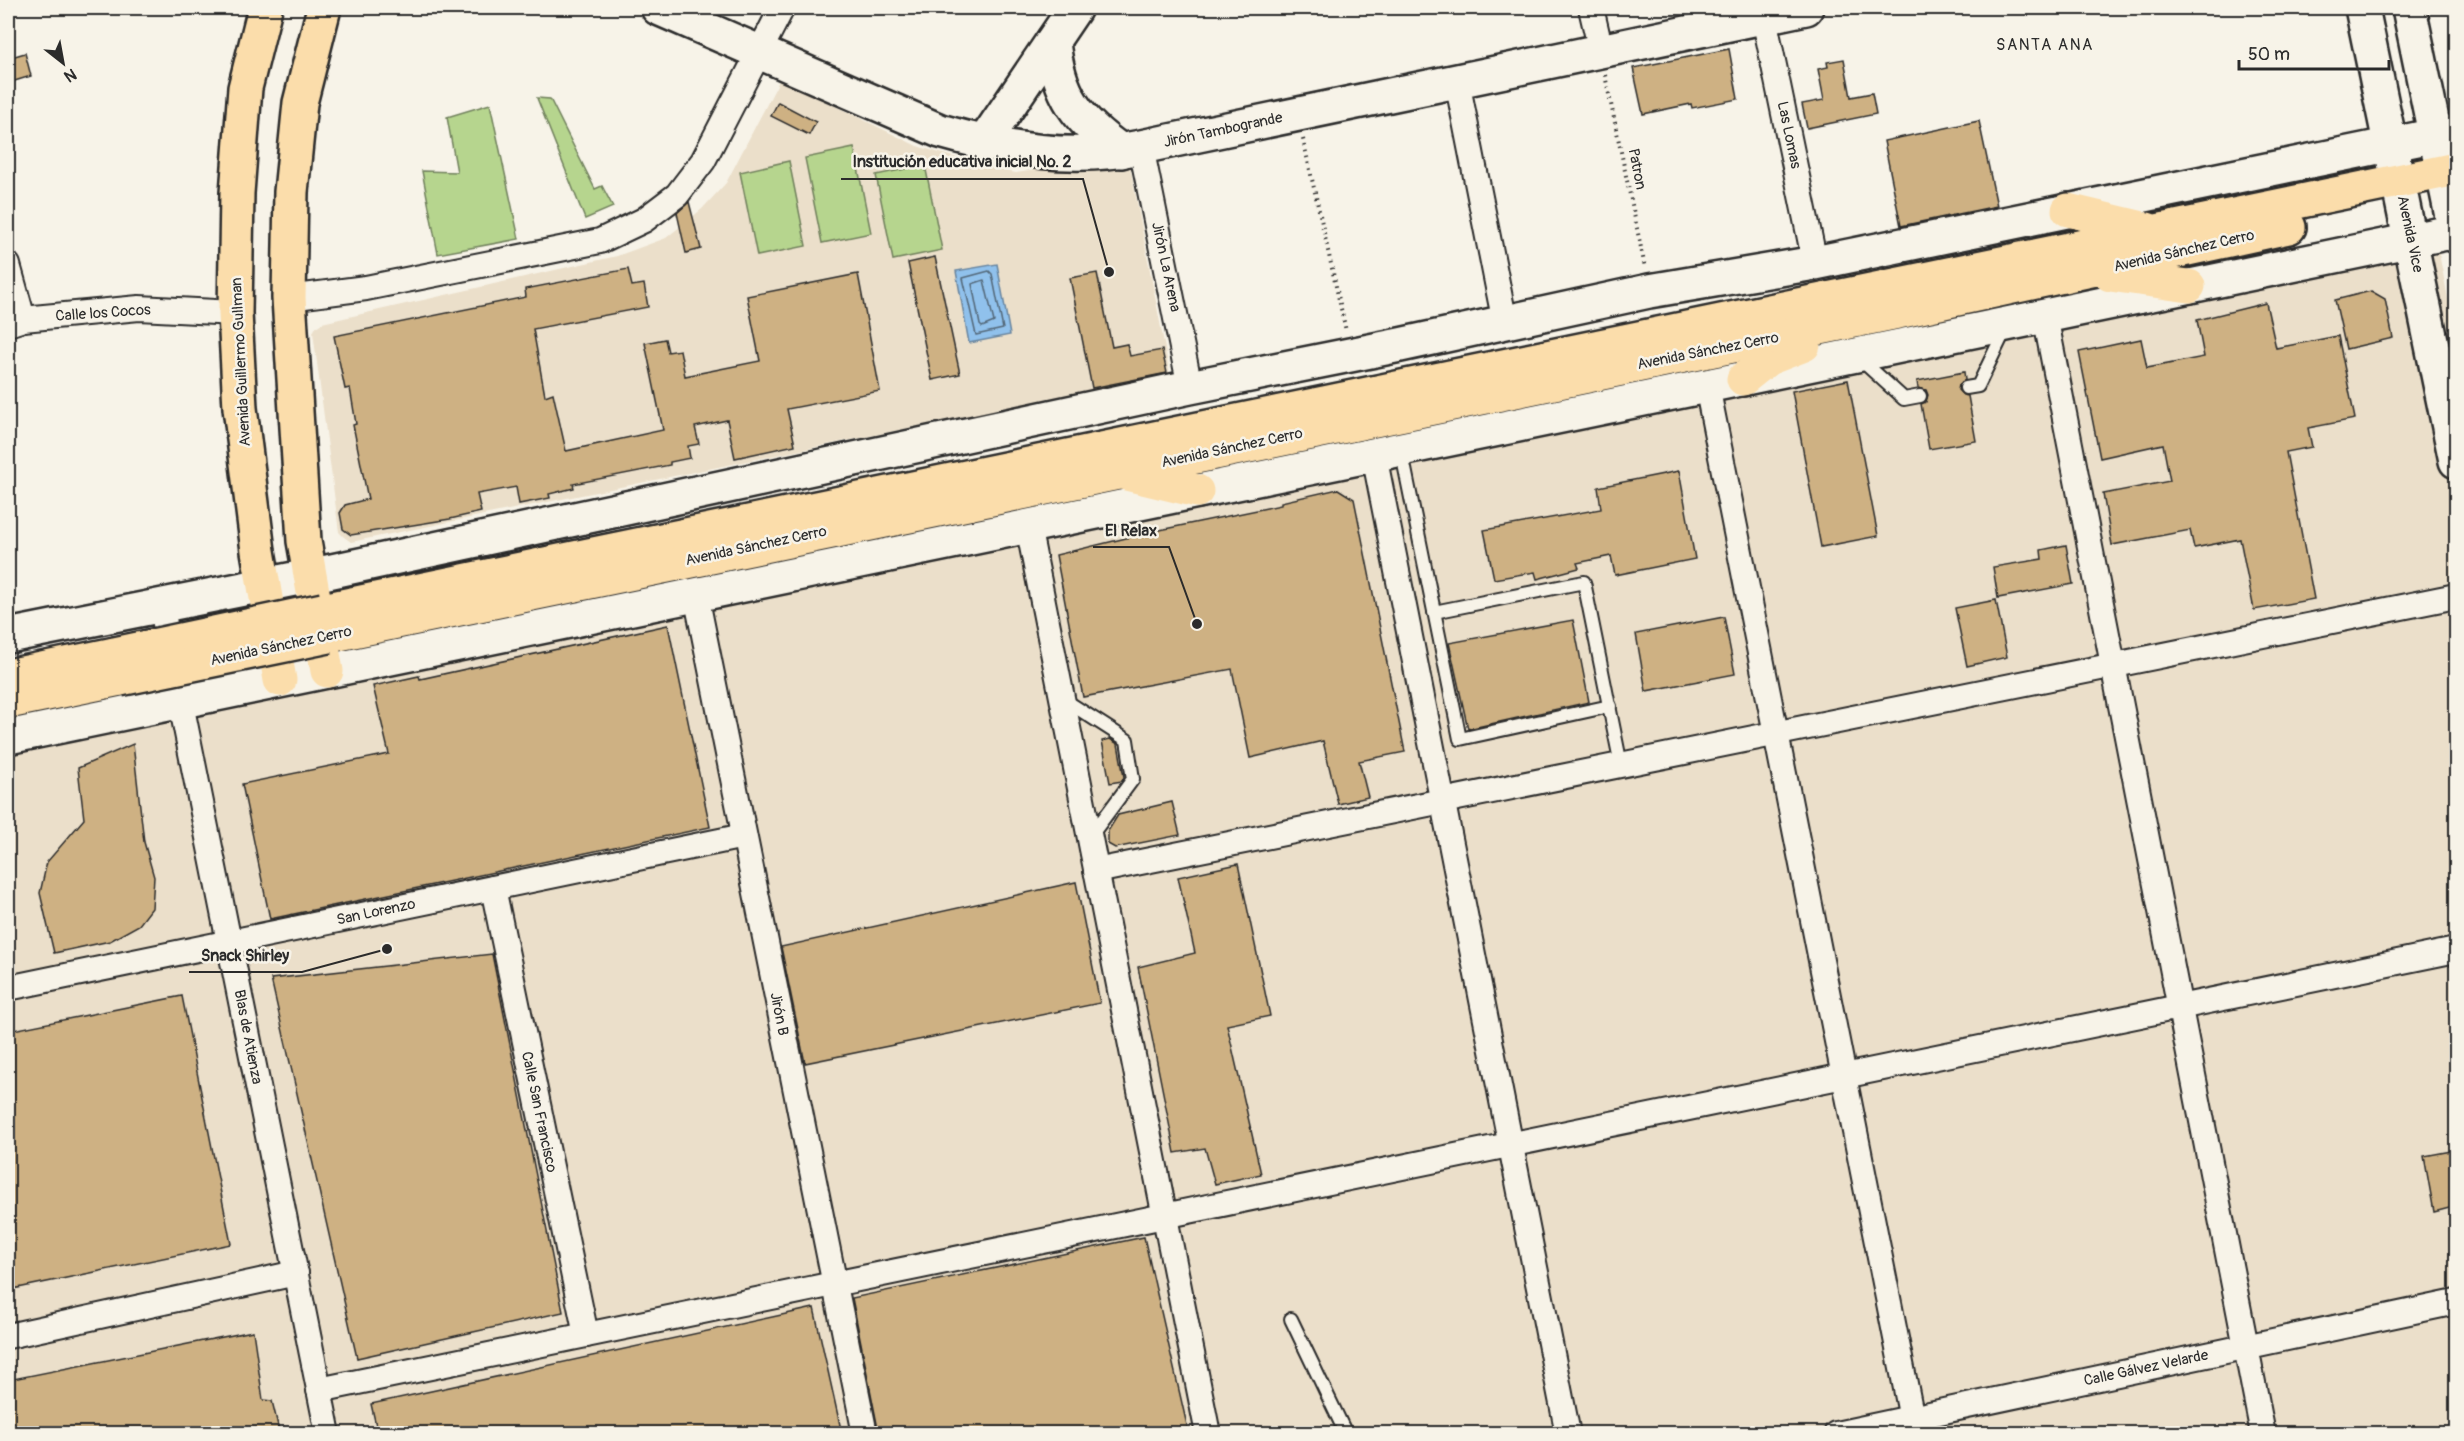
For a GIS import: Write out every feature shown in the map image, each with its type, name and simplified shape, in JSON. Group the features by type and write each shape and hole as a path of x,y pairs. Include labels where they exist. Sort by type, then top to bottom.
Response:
{"main road":[{"name":"Avenida Guillermo Gullman","path":"265,8 245,88 237,193 235,313 240,408 264,584 280,680"},
{"path":"324,8 300,103 291,192 289,298 293,402 309,576 327,671"},
{"name":"Jirón Tambogrande","path":"658,8 760,51 899,116 983,144 1038,152 1087,154 1131,149 1601,51 1763,12 1806,8"},
{"path":"983,144 1076,8"},
{"name":"Avenida Vice","path":"2362,8 2457,461"},
{"path":"8,737 2189,286 2456,233 2446,133 2409,8"},
{"path":"1053,42 1058,74 1071,105 1084,122 1131,149"},
{"path":"8,636 309,576 1649,291 1815,262 2446,133"},
{"name":"Avenida Sánchez Cerro","path":"326,623 1409,384 2157,232 2451,181"},
{"name":"Avenida Sánchez Cerro","path":"8,676 117,666 326,623 1116,471 2090,272 2401,191"},
{"path":"2068,210 2157,232"},
{"path":"2090,272 2189,286"},
{"path":"1743,379 1768,359 1893,313"},
{"path":"1116,471 1197,491"},
{"name":"Avenida Sánchez Cerro","path":"8,702 117,666"}],"street":[{"path":"289,298 366,288 600,241 644,220 677,195 703,160 782,8"},
{"path":"1591,8 1601,51"},
{"name":"Las Lomas","path":"1763,12 1815,262"},
{"path":"1457,81 1505,323"},
{"name":"Jirón La Arena","path":"1131,149 1190,387"},
{"path":"8,265 15,321"},
{"name":"Calle los Cocos","path":"15,321 139,308 235,313"},
{"path":"2045,316 2263,1434"},
{"path":"1707,386 1778,733 1914,1426"},
{"path":"1388,452 1443,801 1568,1434"},
{"path":"1028,526 1208,1434"},
{"name":"Jirón B","path":"696,595 865,1434"},
{"path":"1096,871 2457,596"},
{"name":"Blas de Atienza","path":"161,604 328,1434"},
{"name":"San Lorenzo","path":"8,988 744,836"},
{"name":"Calle San Francisco","path":"493,888 586,1335"},
{"path":"319,1390 2457,950"},
{"path":"8,1336 296,1273"},
{"name":"Calle Gálvez Velarde","path":"1836,1434 1914,1426 2246,1347 2457,1302"}],"lane":[{"path":"1966,388 1978,386 2008,324"},
{"path":"1856,355 1904,399 1920,396"},
{"path":"1388,452 1434,612 1460,738 1610,706"},
{"path":"1434,612 1584,582 1620,765"},
{"path":"1062,698 1127,740 1132,779 1089,838"},
{"path":"1291,1319 1346,1434"}],"path":[{"name":"Patron","path":"1601,51 1649,291"},
{"path":"1298,114 1351,355"}],"shaded area":[{"path":"780,79 917,146 986,167 1016,173 1047,168 1130,166 1170,375 351,542 344,537 339,532 313,332 316,327 322,323 617,256 666,238 702,209 726,183"},
{"path":"2438,249 2456,337 2456,1433 8,1434 8,730"}],"green space":[{"path":"537,98 550,99 595,189 602,186 613,207 585,219"},
{"path":"490,104 519,239 438,254 422,171 457,172 447,117"},
{"path":"854,148 871,233 822,243 805,158"},
{"path":"789,161 806,246 757,256 740,172"},
{"path":"925,165 942,250 893,260 876,175"}],"water":[{"path":"997,264 1010,335 969,343 956,271"}],"building":[{"path":"1729,49 1738,99 1692,108 1691,104 1643,114 1633,68"},
{"path":"25,53 31,76 8,83 8,58"},
{"path":"1844,59 1851,97 1872,93 1876,114 1807,128 1802,104 1824,100 1818,69 1828,67 1827,62"},
{"path":"778,102 816,122 809,135 771,116"},
{"path":"1979,121 1997,206 1901,226 1884,141"},
{"path":"689,202 701,249 686,253 677,213"},
{"path":"935,257 960,374 932,380 908,263"},
{"path":"628,269 632,286 644,284 648,307 533,329 545,396 553,393 566,451 663,430 645,343 665,339 668,352 680,350 685,376 760,361 747,296 858,274 880,391 787,409 795,445 735,458 727,420 695,427 699,444 688,446 690,458 670,462 670,465 573,484 574,488 549,494 550,498 519,504 516,487 477,494 481,512 450,519 351,535 343,529 340,513 345,505 368,499 353,425 356,424 350,388 345,389 334,336 526,297 525,289"},
{"path":"1097,273 1112,347 1127,344 1130,356 1162,350 1167,373 1092,388 1070,278"},
{"path":"2371,291 2385,299 2393,338 2346,349 2335,300"},
{"path":"2266,303 2276,348 2338,336 2355,419 2308,428 2312,447 2286,452 2314,599 2254,610 2240,539 2194,548 2190,530 2112,545 2103,494 2170,481 2163,444 2100,458 2079,352 2141,339 2147,368 2204,357 2197,320"},
{"path":"1964,372 1965,380 1959,385 1958,390 1968,396 1976,441 1929,449 1921,404 1926,402 1928,395 1926,390 1918,388 1917,381"},
{"path":"1848,380 1878,536 1821,547 1792,391"},
{"path":"1679,471 1695,559 1615,575 1611,556 1577,563 1579,568 1537,579 1535,572 1494,579 1484,530 1601,509 1598,487"},
{"path":"1338,489 1354,499 1405,752 1359,761 1368,797 1338,804 1323,741 1250,758 1232,669 1083,697 1056,555 1155,531 1281,505 1281,502"},
{"path":"2066,545 2073,584 1998,598 1993,567 2042,559 2041,550"},
{"path":"1996,600 2007,657 1967,666 1955,608"},
{"path":"1724,617 1735,674 1646,691 1636,634"},
{"path":"1573,620 1589,702 1468,729 1449,643"},
{"path":"668,625 710,827 270,919 242,784 389,754 373,686 419,676 420,679"},
{"path":"1110,739 1118,744 1124,777 1122,781 1110,783 1102,741"},
{"path":"133,744 144,842 154,877 152,908 139,925 110,941 54,953 40,893 47,862 84,819 78,768"},
{"path":"1172,802 1180,835 1115,848 1108,844 1108,831 1118,815"},
{"path":"1238,864 1270,1016 1227,1025 1261,1174 1215,1184 1205,1148 1175,1153 1138,967 1195,953 1178,877"},
{"path":"1076,882 1100,1003 805,1063 781,947"},
{"path":"492,954 563,1312 357,1358 271,979"},
{"path":"182,996 231,1244 8,1290 8,1031"},
{"path":"2457,1150 2457,1206 2434,1212 2424,1156"},
{"path":"1144,1237 1189,1434 879,1434 852,1298"},
{"path":"814,1308 842,1434 378,1434 371,1404"},
{"path":"253,1331 263,1400 272,1401 280,1434 8,1434 8,1380"}],"place":[{"name":"Institución educativa inicial No. 2","path":"1109,272"},
{"name":"El Relax","path":"1197,624"},
{"name":"Snack Shirley","path":"387,949"}],"district":[{"name":"SANTA ANA","path":"2045,45"}]}
